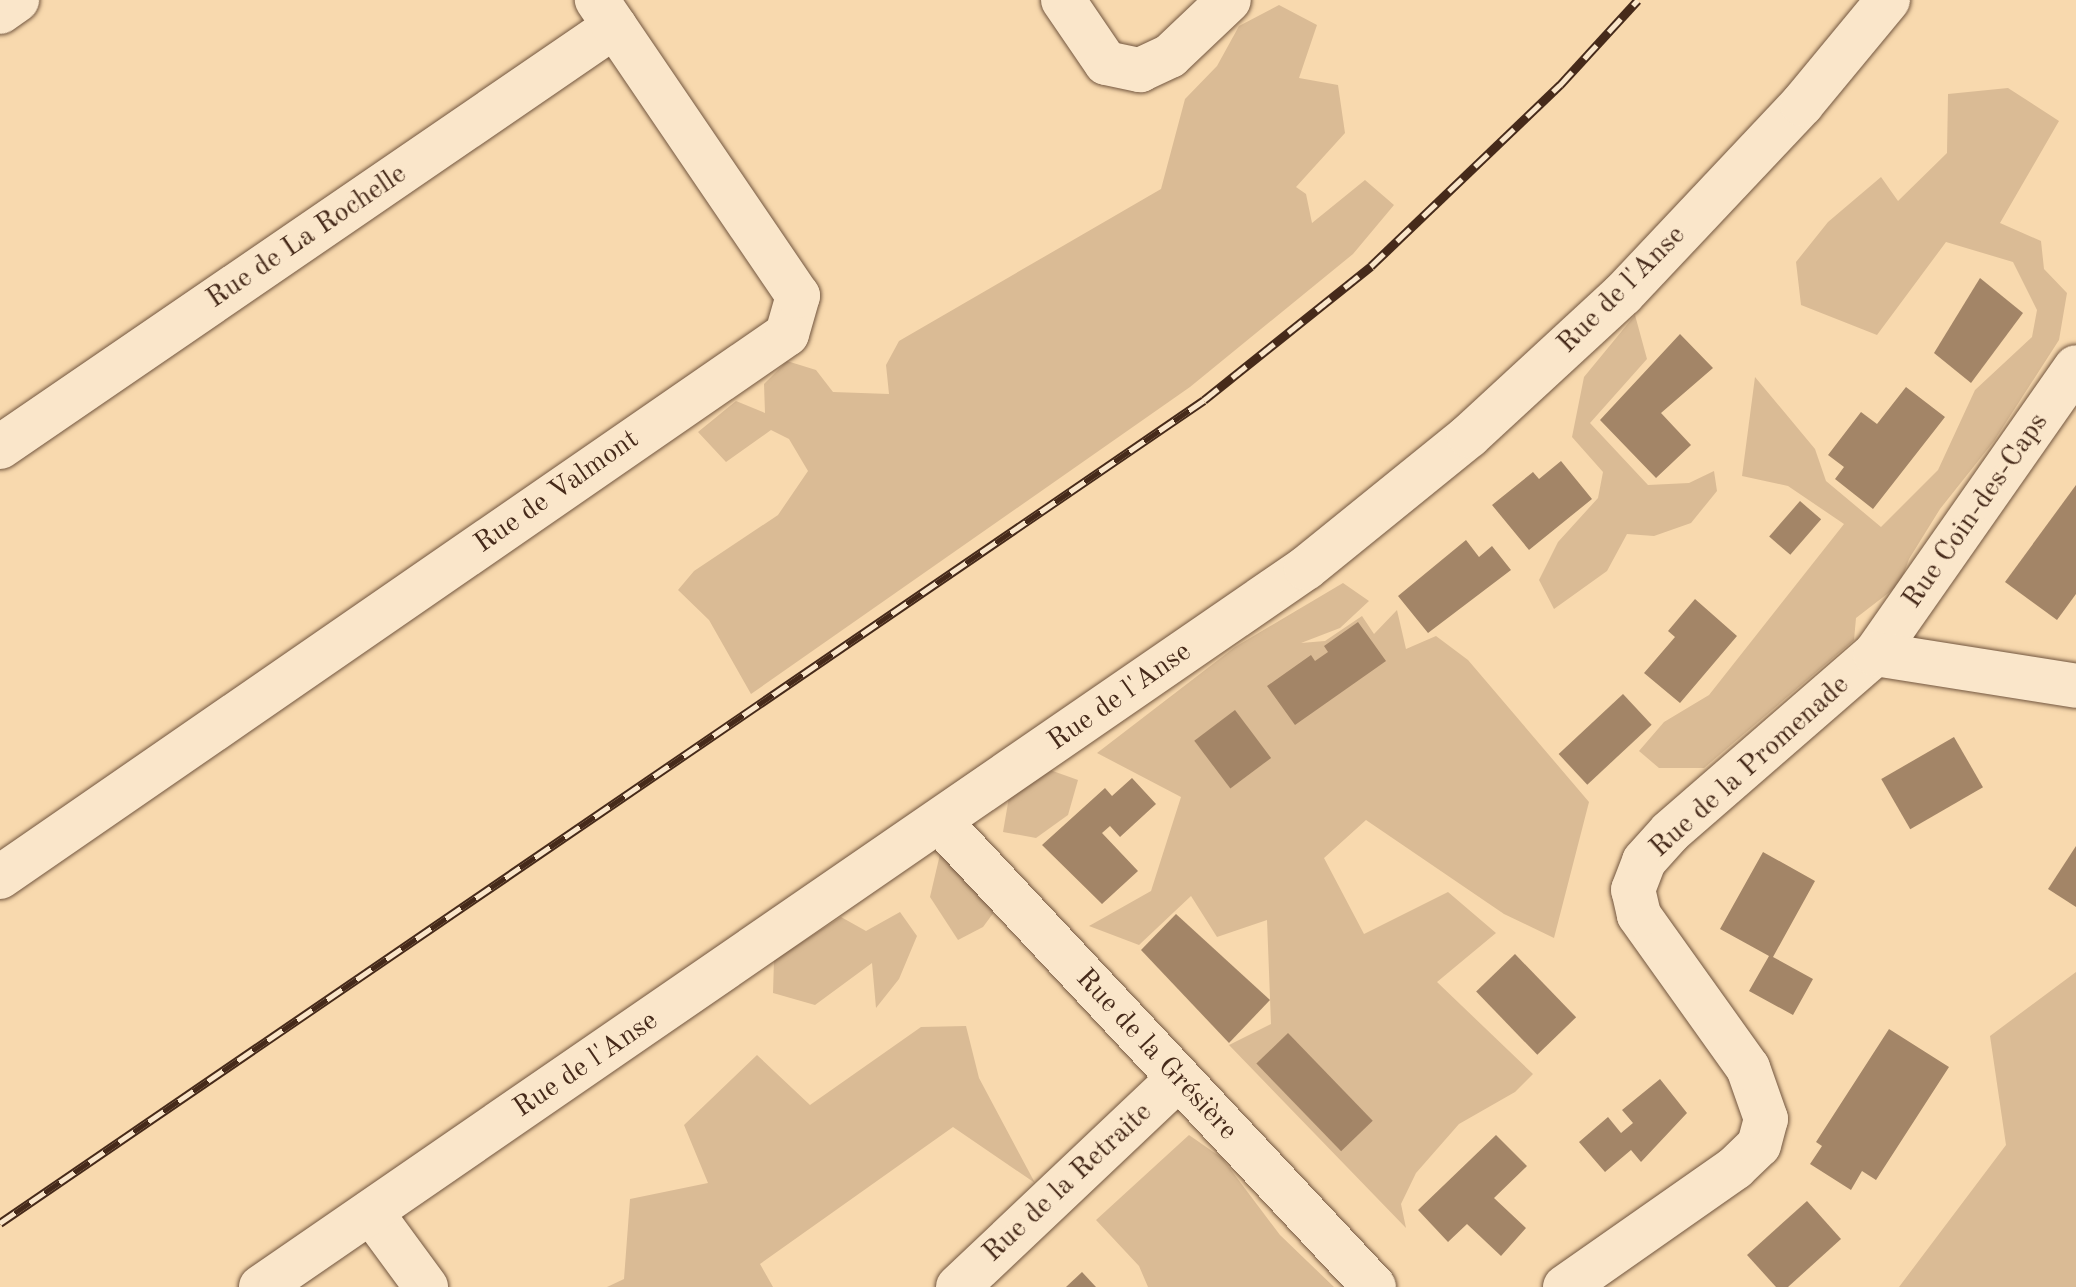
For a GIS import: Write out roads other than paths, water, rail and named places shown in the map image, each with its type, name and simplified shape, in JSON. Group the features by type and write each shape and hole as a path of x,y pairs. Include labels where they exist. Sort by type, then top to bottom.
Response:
{"street":[{"path":"0,12 17,0"},
{"path":"1063,0 1106,63 1140,70 1170,56 1229,0"},
{"name":"Rue de l'Anse","path":"261,1287 1306,568 1469,436 1623,294 1802,104 1888,0"},
{"name":"Rue de La Rochelle","path":"0,447 606,13"},
{"name":"Rue de Valmont","path":"0,877 787,334 798,296 606,13"},
{"name":"Rue Coin-des-Caps","path":"1875,654 2076,367"},
{"name":"Rue de la Promenade","path":"1565,1287 1735,1168 1759,1145 1766,1119 1748,1068 1639,915 1633,890 1644,861 1670,832 1875,654 2076,686"},
{"name":"Rue de la Grésière","path":"940,822 1374,1287"},
{"name":"Rue de la Retraite","path":"958,1287 1178,1079"},
{"path":"371,1212 426,1287"}],"railway":[{"path":"0,1223 1204,400 1371,266 1560,85 1638,0"}]}
